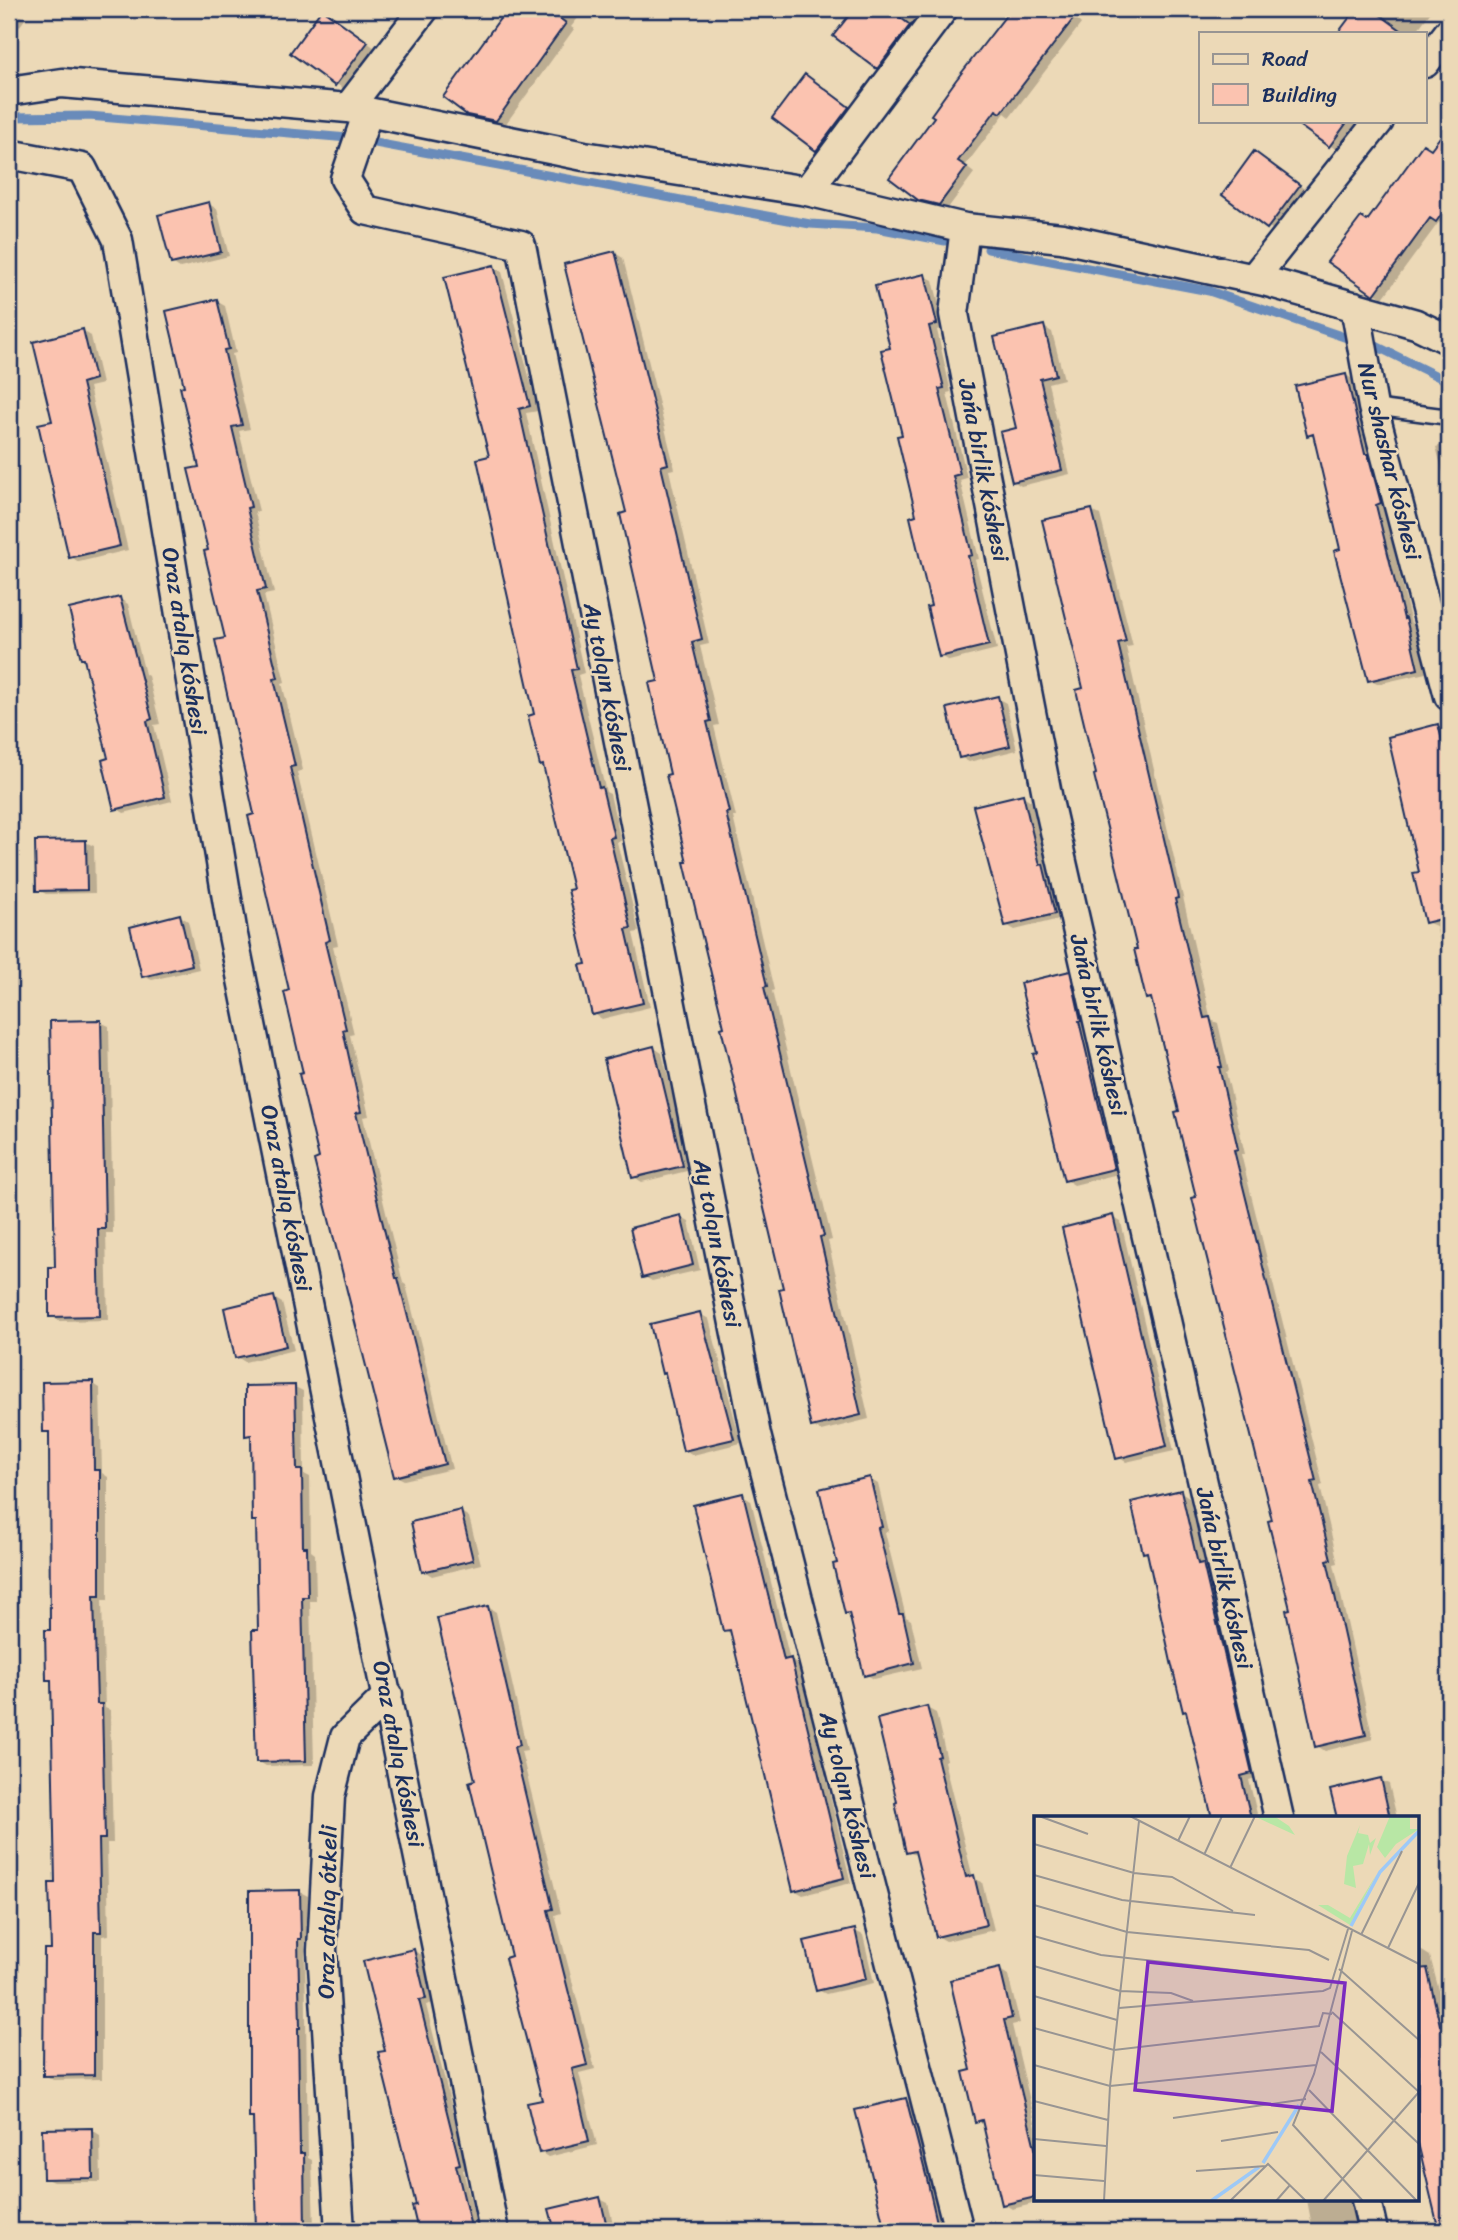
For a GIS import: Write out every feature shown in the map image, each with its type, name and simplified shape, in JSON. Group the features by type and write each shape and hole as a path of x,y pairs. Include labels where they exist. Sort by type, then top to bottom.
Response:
{"street":[{"path":"358,110 424,9"},
{"path":"807,191 943,9"},
{"path":"1426,62 1449,32"},
{"path":"9,92 62,83 358,110 584,156 807,191 965,228 1062,238 1253,279 1416,324 1449,340"},
{"name":"Ay tolqın kóshesi","path":"358,110 345,179 365,211 521,245 756,1435 959,2231"},
{"path":"1253,279 1377,122"},
{"name":"Oraz atalıq kóshesi","path":"9,155 82,168 118,240 233,935 494,2231"},
{"name":"Jańa birlik kóshesi","path":"965,228 954,314 1049,805 1279,1816"},
{"name":"Nur shashar kóshesi","path":"1354,306 1373,407 1449,696"},
{"name":"Oraz atalıq ótkeli","path":"340,2231 322,1950 330,1796 345,1737 388,1695"},
{"path":"1366,2202 1373,2231"}],"lane":[{"path":"1373,407 1449,417"}],"building":[{"path":"322,9 368,42 335,86 290,53"},
{"path":"507,9 547,9 566,23 496,121 467,115 443,97"},
{"path":"854,9 889,9 910,25 877,69 833,36"},
{"path":"1011,9 1062,9 1074,18 1001,113 996,110 958,161 967,167 939,205 918,200 889,178 934,117 931,115 956,80"},
{"path":"1356,9 1372,9 1404,32 1339,32"},
{"path":"805,74 849,107 816,151 772,118"},
{"path":"1294,122 1347,122 1329,147"},
{"path":"1449,125 1449,204 1436,222 1430,218 1374,295 1327,262 1361,217 1367,221 1423,144 1431,149"},
{"path":"1254,151 1300,185 1267,229 1222,195"},
{"path":"209,202 221,252 171,264 158,215"},
{"path":"615,251 668,464 661,466 702,639 692,642 711,721 707,722 767,986 764,987 824,1236 820,1237 861,1415 811,1427 779,1289 783,1288 721,1028 724,1027 666,775 670,774 649,683 658,681 620,514 626,512 564,264"},
{"path":"494,265 530,406 519,409 577,669 571,670 599,788 602,787 614,837 610,838 631,928 626,929 643,1003 592,1015 580,965 586,964 568,890 573,889 543,765 540,766 528,716 534,714 477,459 489,456 444,277"},
{"path":"925,274 937,324 929,326 944,388 939,389 960,474 953,476 972,555 968,556 989,645 939,657 927,607 931,606 910,517 916,515 897,436 902,435 881,350 890,348 875,286"},
{"path":"217,299 229,349 224,350 242,425 232,427 251,507 247,508 266,589 257,591 295,766 290,767 330,940 325,942 346,1029 343,1030 361,1112 356,1113 445,1464 394,1477 314,1160 319,1158 299,1074 303,1073 284,992 289,990 248,816 254,814 215,640 225,638 204,551 208,550 188,469 199,467 166,311"},
{"path":"1044,325 1056,375 1040,379 1062,470 1012,482 1000,432 1016,428 994,337"},
{"path":"83,329 95,379 82,383 120,546 69,558 38,424 52,421 33,342"},
{"path":"1346,374 1365,454 1368,454 1381,503 1376,505 1418,669 1368,681 1334,551 1340,549 1313,434 1307,436 1295,386"},
{"path":"1092,509 1126,641 1118,643 1178,898 1175,899 1204,1018 1210,1017 1238,1149 1234,1150 1316,1481 1312,1482 1331,1559 1327,1560 1366,1735 1315,1747 1286,1610 1290,1609 1268,1521 1272,1520 1192,1198 1196,1197 1175,1112 1179,1111 1151,998 1146,999 1134,949 1137,949 1076,690 1083,688 1042,520"},
{"path":"120,597 152,719 147,721 165,797 114,810 102,760 108,758 69,609"},
{"path":"998,696 1010,746 959,758 947,708"},
{"path":"1438,724 1449,769 1449,917 1425,923 1413,873 1419,872 1388,737"},
{"path":"1023,794 1055,914 1005,926 973,806"},
{"path":"86,840 87,890 36,891 35,841"},
{"path":"180,914 192,965 142,977 130,927"},
{"path":"1070,971 1114,1169 1064,1181 1033,1054 1037,1053 1020,983"},
{"path":"101,1020 105,1229 98,1229 100,1316 49,1317 49,1267 55,1267 50,1021"},
{"path":"654,1046 683,1166 632,1178 604,1059"},
{"path":"681,1215 693,1265 642,1278 630,1228"},
{"path":"1113,1215 1167,1446 1116,1459 1062,1228"},
{"path":"274,1296 286,1346 235,1358 224,1308"},
{"path":"700,1312 734,1439 683,1451 665,1373 662,1374 650,1324"},
{"path":"93,1381 94,1470 100,1470 100,1596 94,1596 97,1704 102,1704 105,1839 99,1839 101,1932 94,1932 94,2075 43,2076 44,1949 51,1949 49,1883 55,1883 51,1680 46,1680 45,1630 50,1630 49,1432 43,1432 42,1382"},
{"path":"295,1385 297,1470 302,1470 303,1547 307,1547 308,1597 302,1597 306,1761 256,1762 252,1630 258,1630 256,1521 252,1521 251,1435 245,1436 245,1386"},
{"path":"870,1477 882,1527 878,1528 914,1663 864,1676 849,1613 845,1614 833,1564 837,1563 819,1489"},
{"path":"1181,1490 1198,1564 1203,1563 1252,1773 1241,1776 1251,1816 1212,1816 1186,1711 1183,1712 1147,1552 1143,1553 1131,1502"},
{"path":"743,1493 784,1660 791,1658 844,1878 793,1891 730,1630 723,1631 693,1505"},
{"path":"461,1510 473,1560 422,1572 411,1522"},
{"path":"488,1606 520,1745 514,1747 553,1909 548,1910 587,2065 572,2069 589,2141 539,2153 527,2103 542,2100 505,1958 511,1956 469,1782 475,1780 437,1618"},
{"path":"927,1706 966,1877 974,1875 986,1925 936,1937 915,1851 906,1853 877,1719"},
{"path":"1381,1778 1390,1816 1336,1816 1330,1790"},
{"path":"300,1890 298,2028 300,2153 304,2153 305,2231 256,2231 253,2118 249,2118 249,1891"},
{"path":"855,1929 866,1979 816,1991 804,1941"},
{"path":"414,1949 426,1999 419,2000 460,2164 456,2165 472,2231 418,2231 412,2206 416,2205 378,2052 385,2051 363,1961"},
{"path":"1000,1968 1012,2018 1004,2020 1034,2144 1034,2197 1002,2205 982,2120 975,2122 963,2072 971,2070 950,1980"},
{"path":"1427,1968 1440,2025 1445,2024 1449,2042 1449,2231 1439,2231 1420,2151 1420,1969"},
{"path":"906,2098 939,2231 885,2231 855,2110"},
{"path":"92,2128 93,2178 43,2179 42,2129"},
{"path":"600,2197 608,2231 555,2231 549,2209"}],"waterway":[{"path":"9,117 89,116 348,138"},
{"path":"370,142 810,224 877,228 945,241"},
{"path":"988,249 1209,291 1347,338"},
{"path":"1376,346 1449,382"}]}
